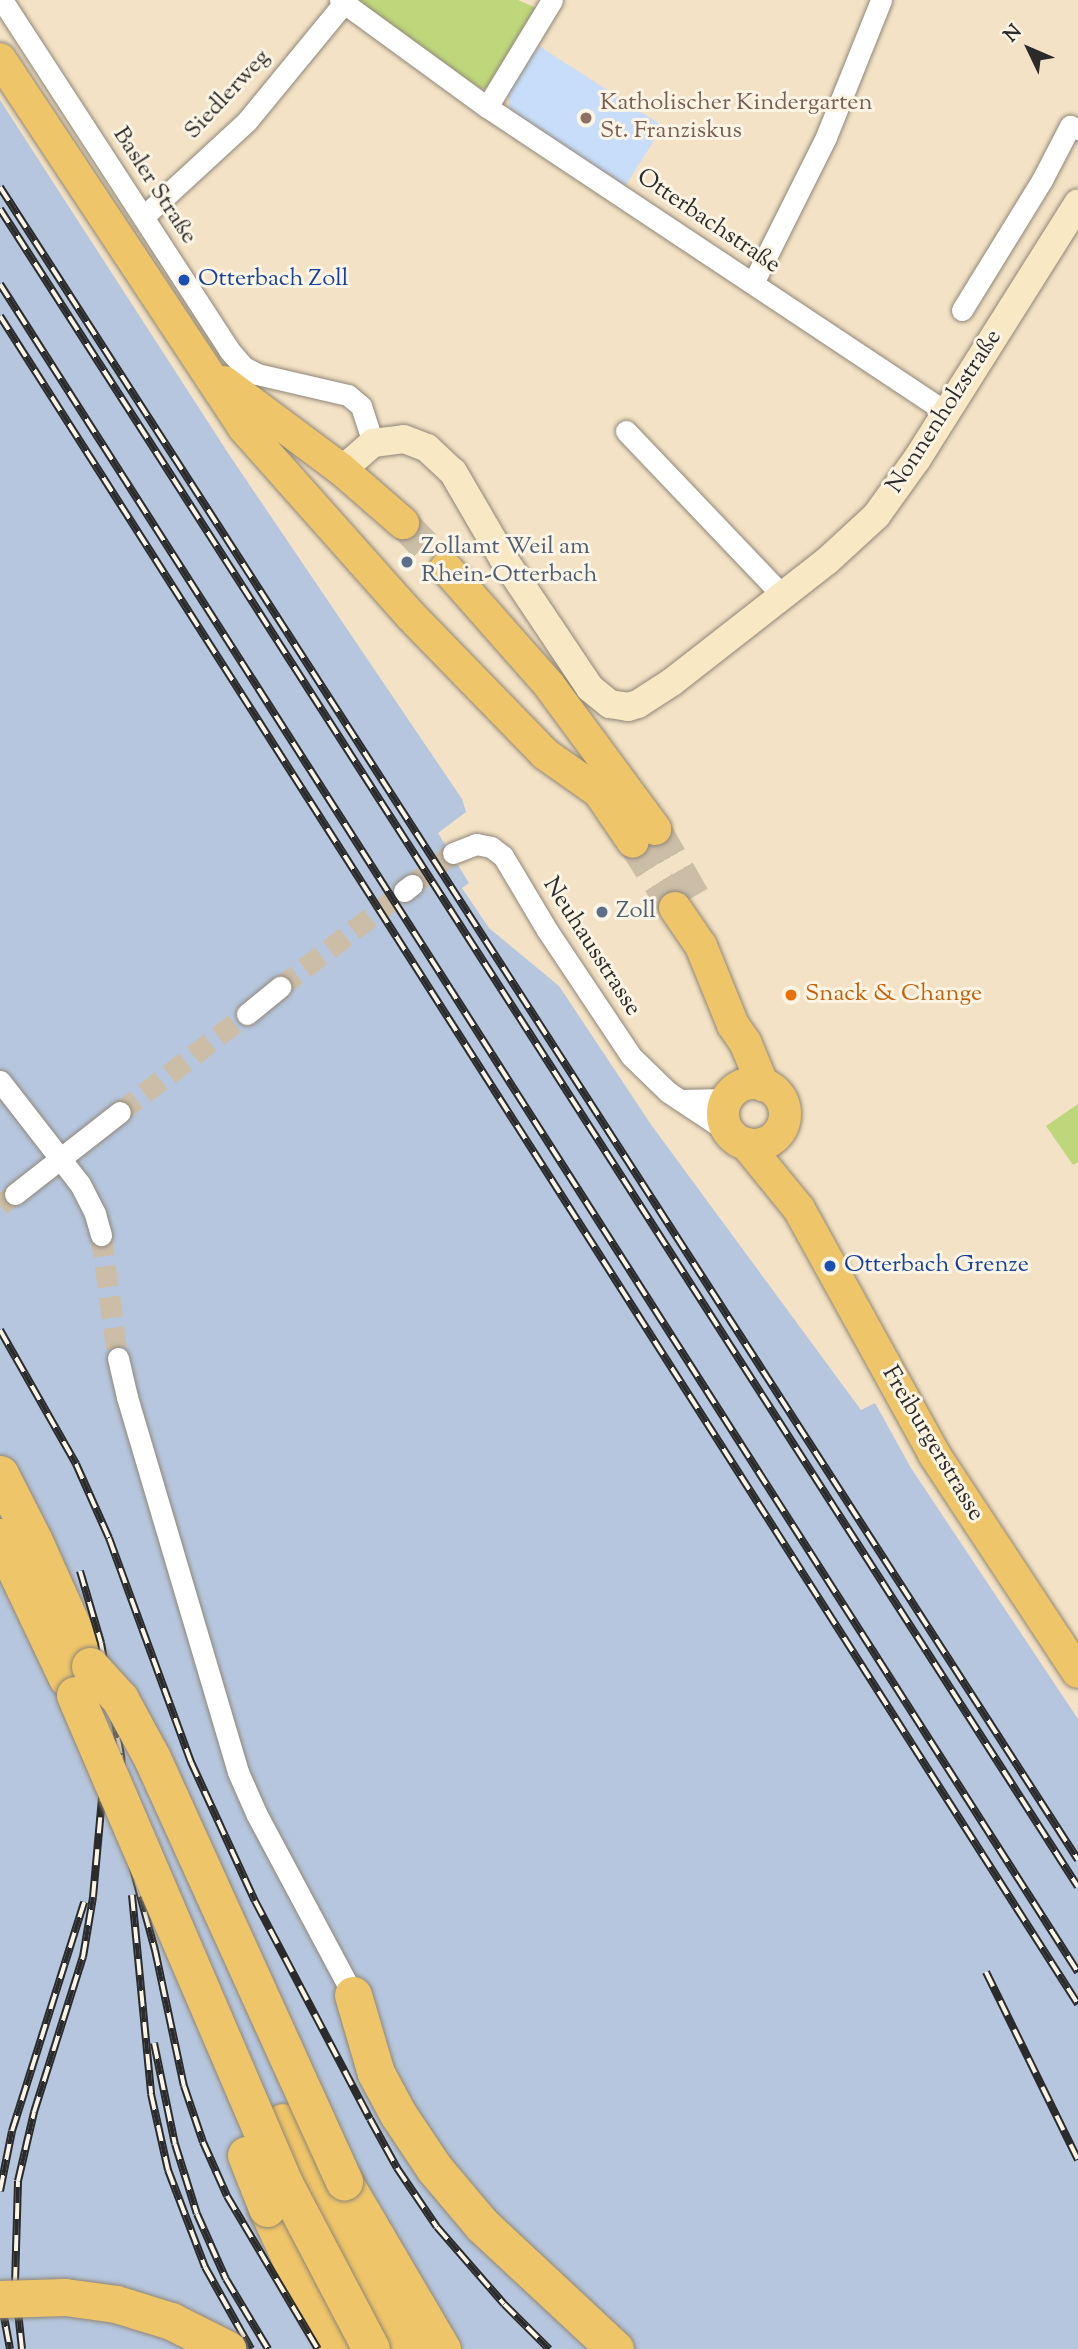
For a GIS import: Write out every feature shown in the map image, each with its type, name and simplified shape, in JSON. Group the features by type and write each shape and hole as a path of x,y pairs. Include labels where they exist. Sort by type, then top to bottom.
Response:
{"highway":[{"path":"0,1474 34,1541 82,1681 284,2183 371,2349"},
{"path":"0,1537 82,1681 283,2122 350,2258 402,2349"},
{"path":"82,1681 87,1754 267,2208 299,2278 339,2349"},
{"path":"82,1681 120,1699 152,1758 344,2182 442,2349"},
{"path":"353,1995 376,2073 398,2114 439,2175 482,2224 615,2349"},
{"path":"0,2299 65,2297 117,2304 171,2320 227,2349"}],"main road":[{"path":"0,59 158,302 207,368 244,428 411,616 550,758 608,784"},
{"path":"207,368 342,470 403,523"},
{"path":"313,503 342,470"},
{"path":"446,568 549,685 588,742 608,784 644,836"},
{"path":"685,902 733,1025 745,1042 741,1091 723,1115 737,1137 760,1144 778,1133 785,1117 783,1104 776,1092 741,1091"},
{"name":"Freiburgerstrasse","path":"778,1133 779,1146 799,1209 934,1454 1078,1672"},
{"name":"Freiburgerstrasse","path":"737,1137 799,1209"}],"street":[{"name":"Basler Straße","path":"2,0 229,350 244,367 293,385 348,395 361,406 373,443"},
{"path":"487,107 552,0"},
{"path":"753,283 825,137 881,0"},
{"name":"Siedlerweg","path":"143,216 247,121 342,2"},
{"name":"Otterbachstraße","path":"342,2 487,107 946,412"},
{"name":"Nonnenholzstraße","path":"962,310 1074,127"},
{"name":"Nonnenholzstraße","path":"373,443 391,439 415,442 427,448 453,472 538,612 590,688 610,704 628,707 658,693 827,561 876,516 946,412 1078,204"},
{"path":"625,430 783,596"},
{"path":"342,470 373,443"},
{"name":"Neuhausstrasse","path":"453,853 476,844 492,847 503,856 619,1040 645,1072 680,1100 737,1137"},
{"path":"247,1014 280,987"},
{"path":"0,1081 88,1198 100,1235"},
{"path":"680,1100 741,1091"},
{"path":"15,1194 120,1112"},
{"path":"118,1358 231,1755 257,1815 353,1995"}],"shaded area":[{"name":"Katholischer Kindergarten St. Franziskus","path":"539,46 663,126 624,188 510,110 508,93"},
{"path":"0,100 230,456 462,799 466,812 438,833 469,883 462,888 489,928 559,986 652,1126 861,1410 875,1403 911,1468 1078,1719 1078,2349 0,2349"}],"green space":[{"path":"358,0 518,0 536,8 488,87 481,89"},
{"path":"1078,1104 1078,1162 1073,1165 1046,1126"}],"tunnel":[{"path":"403,523 446,568"},
{"path":"655,829 694,897"},
{"path":"633,842 675,908"},
{"path":"412,885 453,853"},
{"path":"280,987 404,891"},
{"path":"120,1112 247,1014"},
{"path":"0,1205 15,1194"},
{"path":"101,1235 118,1358"}],"railway":[{"path":"0,187 1078,1860"},
{"path":"0,209 1078,1887"},
{"path":"0,284 1078,1972"},
{"path":"0,316 1078,2004"},
{"path":"0,1330 76,1464 109,1538 191,1762 255,1901 370,2119 397,2168 437,2227 504,2304 549,2349"},
{"path":"80,1571 101,1643 121,1755 128,1850 155,1950 184,2086 203,2142 227,2196 318,2349"},
{"path":"22,2349 15,2283 18,2181 34,2112 83,1957 93,1897 106,1755"},
{"path":"132,1895 151,2094 168,2170 205,2267 251,2349"},
{"path":"0,2191 12,2131 84,1902"},
{"path":"986,1972 1078,2160"},
{"path":"154,2043 175,2144 197,2214 226,2279 268,2349"},
{"path":"0,2295 10,2349"}],"place":[{"name":"Katholischer Kindergarten St. Franziskus","path":"586,118"},
{"name":"Otterbach Zoll","path":"184,280"},
{"name":"Zollamt Weil am Rhein-Otterbach","path":"407,562"},
{"name":"Zoll","path":"602,912"},
{"name":"Snack & Change","path":"791,995"},
{"name":"Otterbach Grenze","path":"830,1266"}]}
